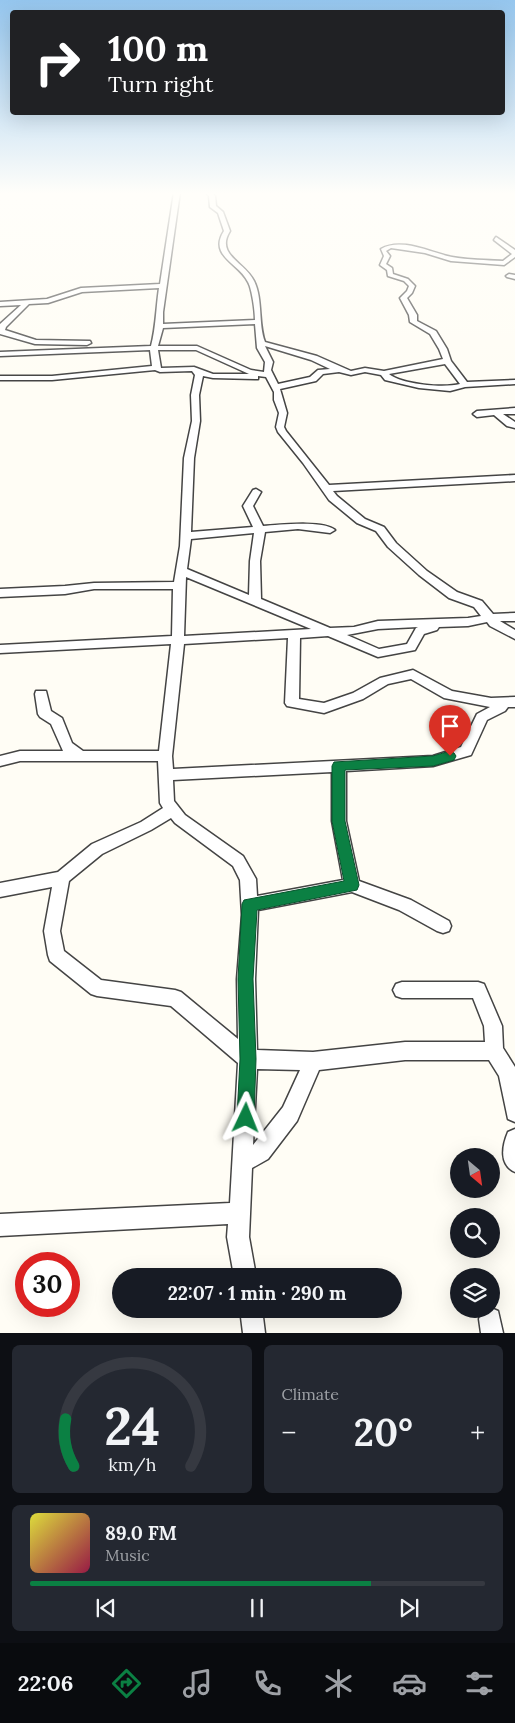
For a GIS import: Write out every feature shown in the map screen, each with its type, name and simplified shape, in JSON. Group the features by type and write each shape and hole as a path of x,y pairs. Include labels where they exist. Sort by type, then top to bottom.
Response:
{"street":[{"path":"156,368 154,348 160,326 159,312 167,254"},
{"path":"225,254 251,281 258,311 258,335 262,343 261,348 269,362 267,370 273,381 283,413 280,427 300,456 307,461 315,475 333,498 361,521 380,529 392,545 423,573 453,595 478,604 489,618 515,635"},
{"path":"386,254 387,256 383,265 390,269 390,275 406,280 412,286 410,292 404,298 413,315 414,322 433,333 443,349 447,361 465,384"},
{"path":"436,254 451,259 504,263 515,254"},
{"path":"0,304 26,304 57,299 81,290 163,286"},
{"path":"26,304 3,326 0,332 32,342 123,344 139,348"},
{"path":"160,326 258,322"},
{"path":"262,343 314,358 339,370 351,373 365,370 384,372 447,361"},
{"path":"0,354 139,348 197,348 273,381 281,388 313,379 322,372 339,370"},
{"path":"0,378 52,378 156,368 160,370 194,370 213,376 254,377 273,381"},
{"path":"198,372 195,405 196,422 189,458 186,536 180,578 178,640 165,756 167,803 180,819 238,861 248,879 250,904 246,979 248,1059 238,1237 244,1268"},
{"path":"384,372 388,378 419,386 450,388 465,384 515,382"},
{"path":"477,414 515,411"},
{"path":"495,412 510,424 515,424"},
{"path":"326,488 515,478"},
{"path":"255,601 255,561 260,530 248,506 256,492"},
{"path":"186,536 298,526 330,530"},
{"path":"0,593 65,590 180,578 255,601 378,654 412,647 420,631 444,623"},
{"path":"0,649 246,638 354,631 378,625 468,622 489,618 515,617"},
{"path":"294,634 292,703 324,708 358,696 384,681 414,674 449,695 492,703 510,702"},
{"path":"41,694 45,714 57,721 66,746 80,756"},
{"path":"166,775 433,761 466,751 482,717 510,702"},
{"path":"0,761 20,756 165,756"},
{"path":"339,766 338,821 352,885"},
{"path":"0,890 62,878 97,849 146,826 172,810"},
{"path":"62,878 52,931 56,955 97,988 175,998 248,1059 313,1061 405,1051 494,1051"},
{"path":"250,904 352,885 405,906 443,926"},
{"path":"402,990 478,990 493,1026 494,1051 508,1073 515,1112"},
{"path":"243,1162 261,1152 290,1114 313,1061"},
{"path":"515,1139 513,1160 515,1162"},
{"path":"0,1225 239,1214"},
{"path":"252,1318 254,1333"}],"route":[{"path":"246,1118 248,1059 246,979 250,904 352,885 338,821 339,766 433,761 450,756"}]}
